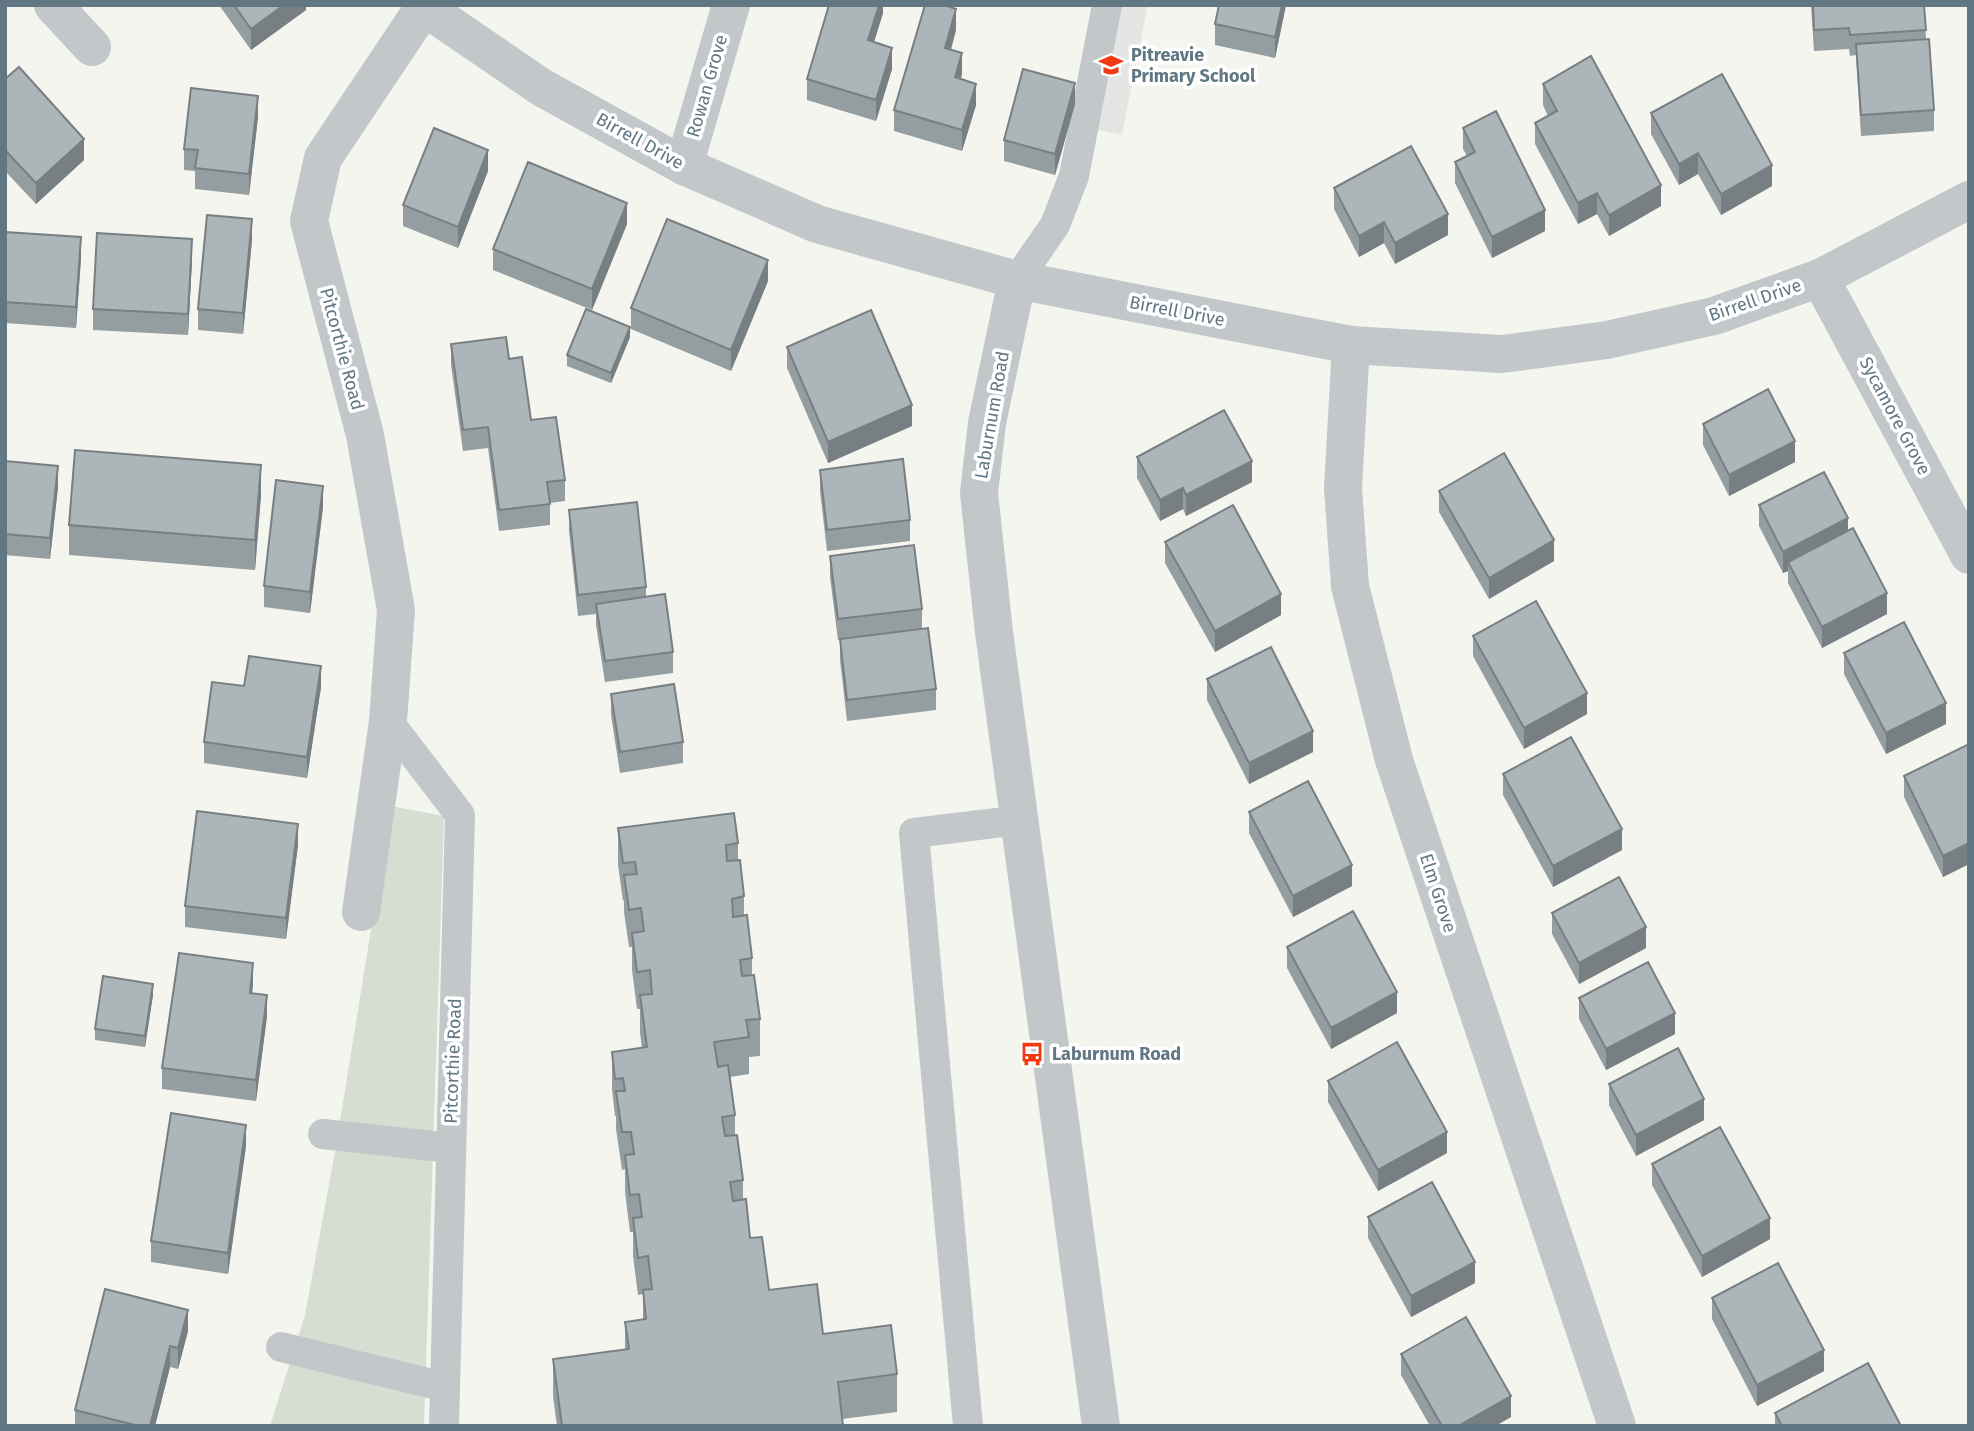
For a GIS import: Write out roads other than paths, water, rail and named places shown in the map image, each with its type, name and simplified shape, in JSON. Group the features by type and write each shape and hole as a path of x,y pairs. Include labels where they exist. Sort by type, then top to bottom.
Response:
{"street":[{"path":"54,5 92,47"},
{"name":"Rowan Grove","path":"684,166 731,5"},
{"name":"Birrell Drive","path":"422,6 541,88 684,166 817,224 1017,280 1351,345 1502,354 1607,340 1714,316 1820,278 1969,200"},
{"name":"Pitcorthie Road","path":"361,912 388,721 396,610 365,435 309,221 323,158 422,6"},
{"name":"Sycamore Grove","path":"1820,278 1969,555"},
{"name":"Laburnum Road","path":"1017,280 987,424 979,493 994,632 1101,1426"},
{"name":"Elm Grove","path":"1351,345 1343,488 1350,586 1394,760 1617,1426"}],"lane":[{"path":"1017,280 1055,225 1074,176 1107,5"},
{"name":"Pitcorthie Road","path":"388,721 460,815 444,1426"},
{"path":"968,1426 914,833 1020,820"},
{"path":"323,1134 451,1148"},
{"path":"281,1347 445,1387"}],"place":[{"name":"Pitreavie Primary School","path":"1111,65"},
{"name":"Laburnum Road","path":"1032,1054"}]}
